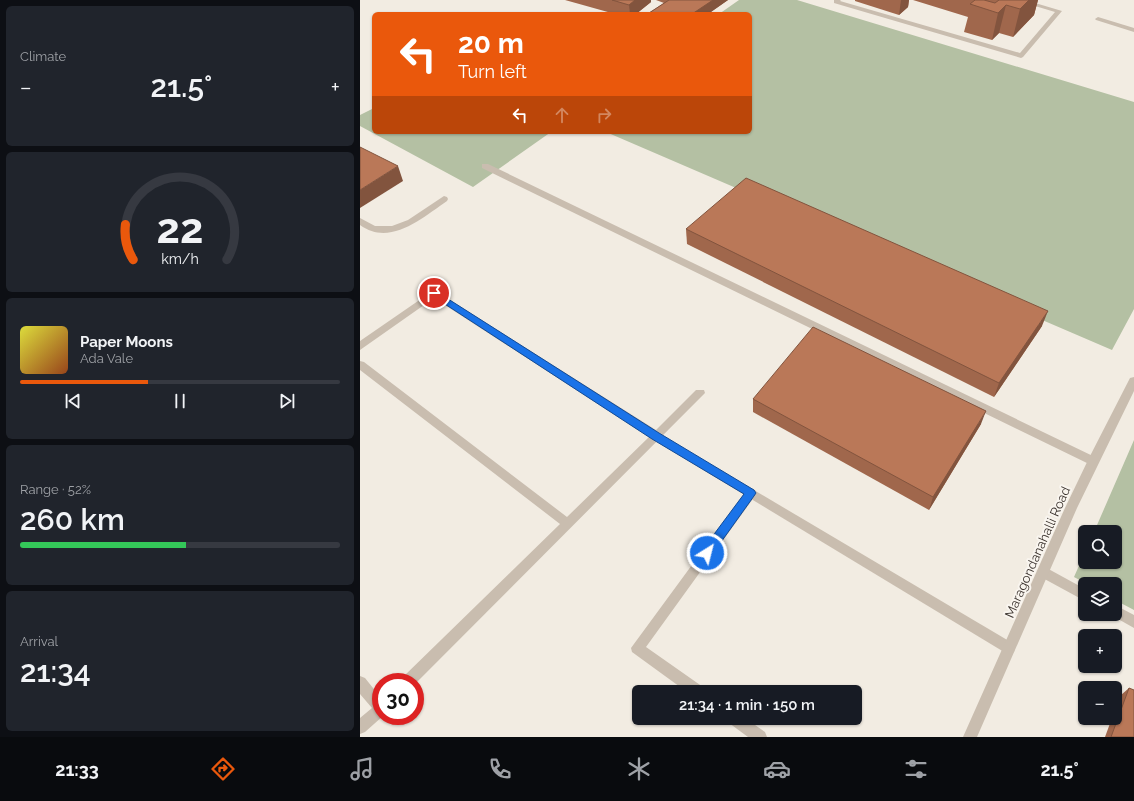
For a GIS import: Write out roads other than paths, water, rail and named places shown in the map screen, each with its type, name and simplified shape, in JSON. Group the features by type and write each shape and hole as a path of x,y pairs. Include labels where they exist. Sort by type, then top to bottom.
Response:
{"street":[{"path":"838,0 836,2 1020,56 1058,11 1018,0"},
{"path":"1098,19 1134,30"},
{"path":"485,166 1093,461"},
{"path":"360,221 372,229 385,231 400,228 444,199"},
{"path":"360,346 434,293 656,436 1009,648"},
{"path":"360,365 568,524"},
{"name":"Maragondanahalli Road","path":"970,737 1093,461 1134,380"},
{"path":"417,673 700,393"},
{"path":"688,685 637,648 751,493"},
{"path":"1043,572 1078,591"},
{"path":"1122,615 1134,622"},
{"path":"360,683 372,698"},
{"path":"360,727 372,717"},
{"path":"744,725 760,737"}]}
